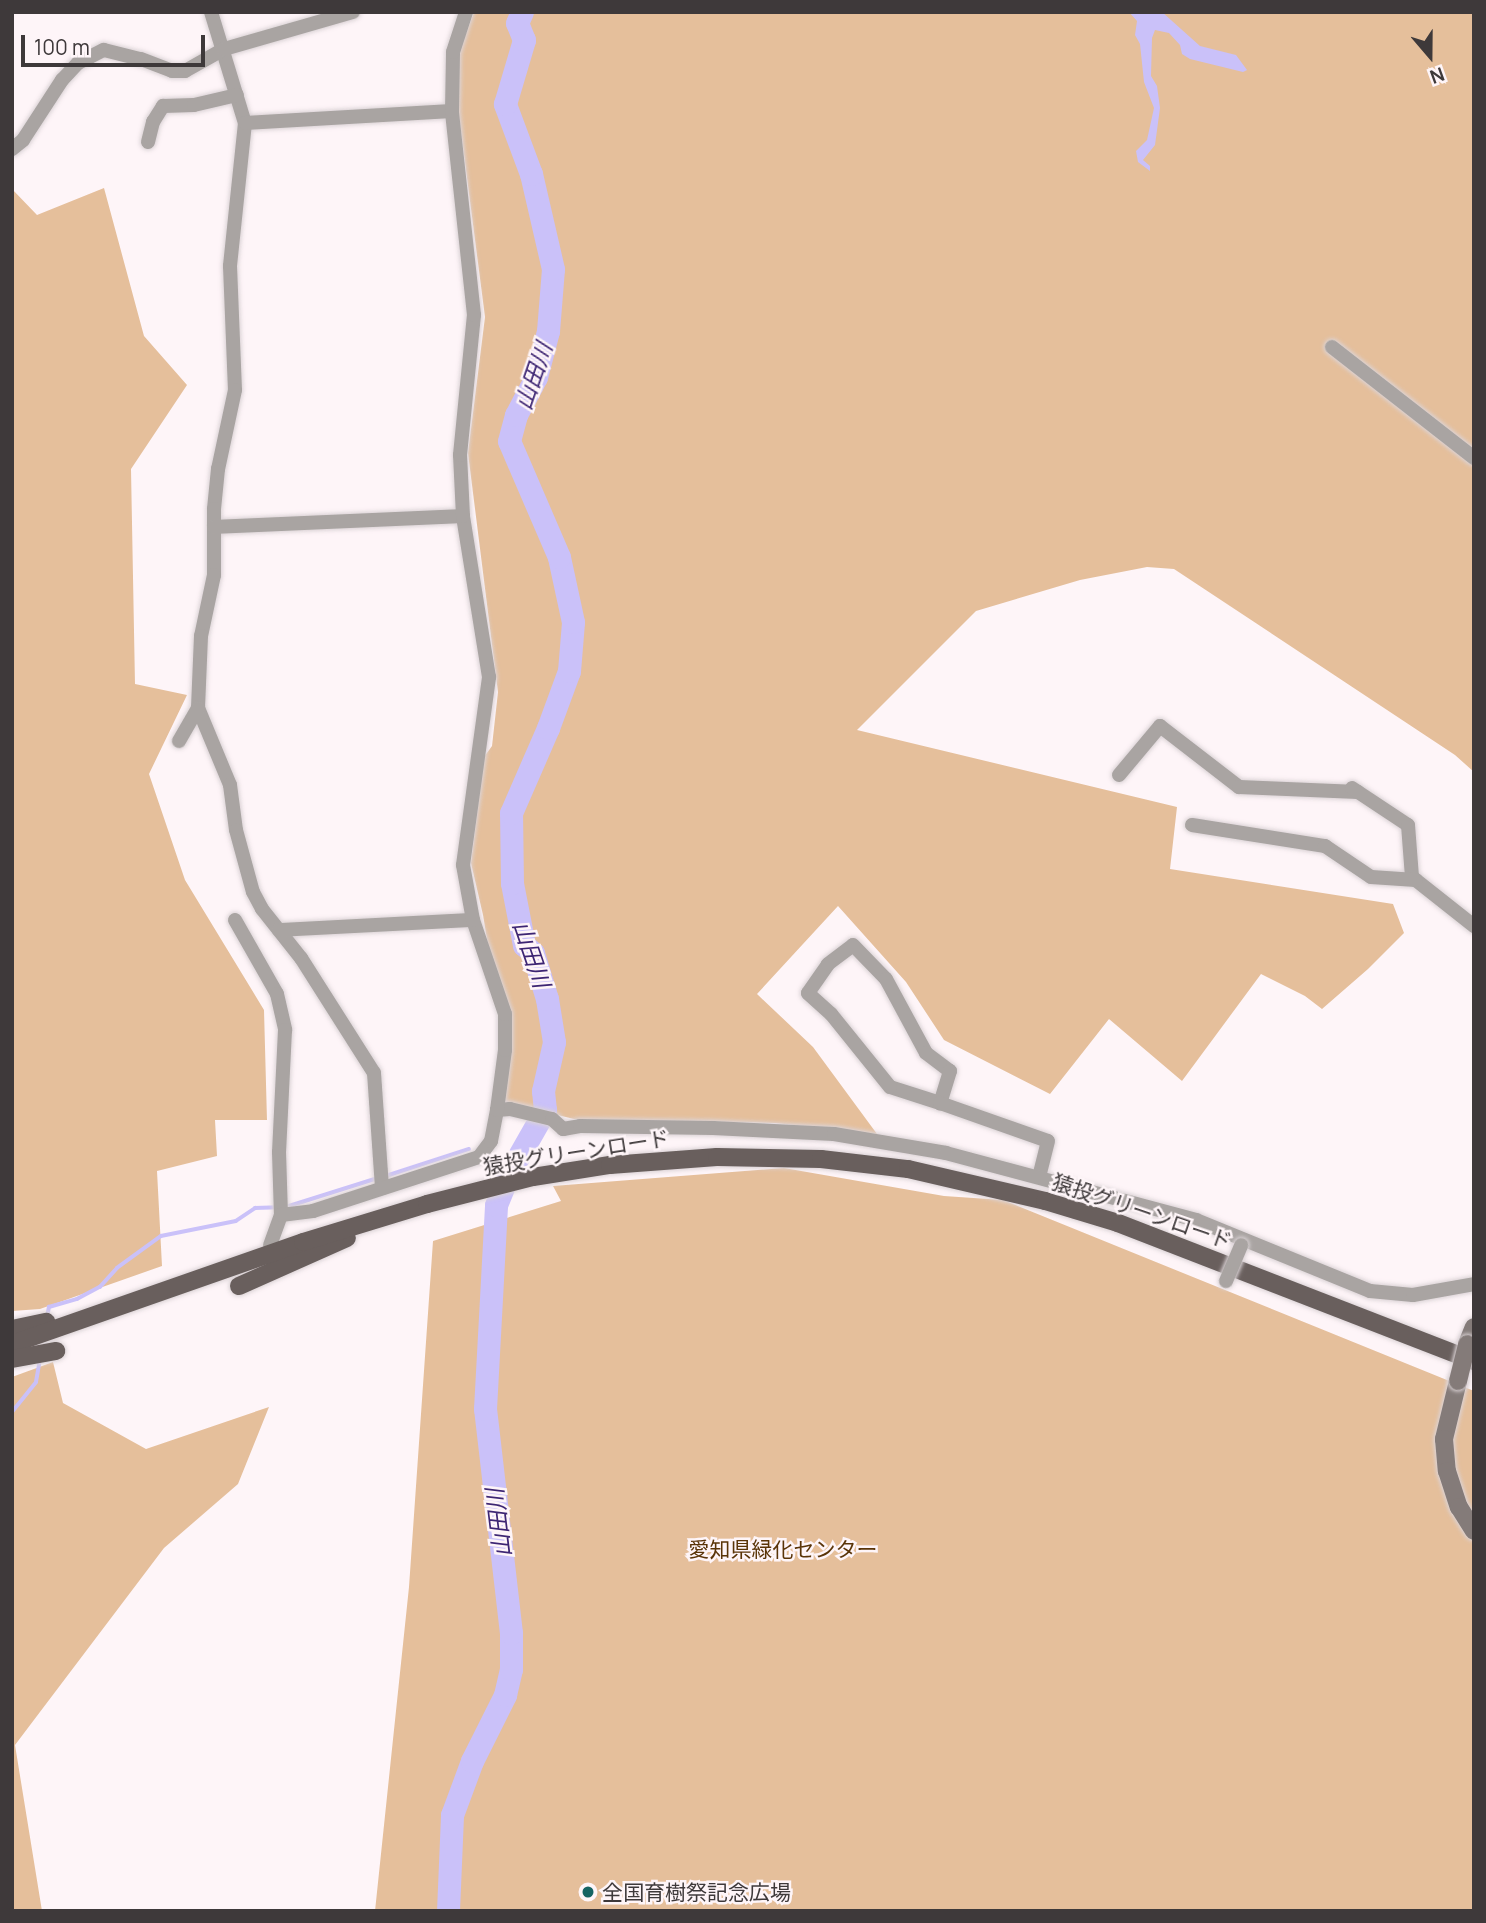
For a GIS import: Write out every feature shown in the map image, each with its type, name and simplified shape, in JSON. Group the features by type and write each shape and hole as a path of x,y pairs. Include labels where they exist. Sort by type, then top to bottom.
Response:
{"main road":[{"name":"猿投グリーンロード","path":"12,1345 236,1265 427,1203 533,1177 624,1164 717,1157 821,1159 922,1172 1045,1201 1118,1223 1474,1361"},
{"path":"239,1286 427,1203"},
{"path":"12,1329 60,1319 236,1265"},
{"path":"12,1359 56,1351"}],"street":[{"path":"211,12 245,123 230,266 235,390 218,469 214,575 201,636 198,708 230,785 245,873 262,909 301,958 374,1073 382,1188"},
{"path":"12,149 23,140 62,80 78,63 104,50 172,71 185,71 224,49 354,12"},
{"path":"281,1214 313,1211 479,1157 491,1141 497,1110 505,1050 505,1014 473,920 463,865 489,677 463,516 461,445 474,315 452,111 453,52 466,12"},
{"path":"148,142 153,122 163,106 194,104 237,95"},
{"path":"245,123 452,111"},
{"path":"1332,347 1474,458"},
{"path":"214,527 463,516"},
{"path":"179,741 198,708"},
{"path":"1119,775 1160,726 1239,787 1359,792"},
{"path":"1345,783 1408,825 1412,877 1474,926"},
{"path":"1192,825 1325,846 1371,877 1416,880"},
{"path":"236,920 276,994 285,1030 279,1152 281,1214 270,1245"},
{"path":"279,930 473,920"},
{"path":"940,1103 950,1071 926,1054 886,979 852,945 828,964 808,993 831,1014 890,1087 1048,1140 1039,1177"},
{"path":"497,1110 521,1111 552,1119 564,1129 580,1126 713,1128 834,1134 946,1153 1196,1220 1370,1291 1413,1295 1474,1284"},
{"path":"1226,1281 1241,1245 1265,1255 1268,1249"},
{"path":"1470,1335 1444,1439 1447,1471 1459,1507 1474,1531"}],"green space":[{"path":"474,12 1474,12 1474,772 1455,755 1174,569 1147,567 1080,580 976,611 857,730 1177,807 1170,869 1393,904 1404,933 1368,969 1322,1009 1305,996 1261,974 1182,1081 1109,1019 1050,1094 944,1040 906,982 838,906 757,994 813,1047 877,1134 775,1123 574,1119 504,1102 508,1066 483,915 471,863 484,757 492,746 498,692 468,453 485,317 458,108 459,52"},
{"path":"104,188 144,336 187,385 131,469 135,684 187,695 149,774 185,880 264,1010 267,1120 215,1120 217,1156 157,1171 162,1266 40,1309 12,1311 12,189 37,215"},
{"name":"愛知県緑化センター","path":"784,1168 944,1196 1003,1200 1474,1391 1474,1911 375,1911 409,1587 433,1241 561,1201 553,1186"},
{"path":"53,1362 63,1403 146,1449 269,1407 238,1484 164,1548 15,1745 42,1911 12,1911 12,1377"}],"shaded area":[{"path":"1129,12 1162,12 1200,46 1236,55 1247,70 1243,72 1190,59 1182,54 1180,45 1169,33 1155,30 1152,38 1151,76 1157,86 1160,108 1155,145 1143,160 1150,166 1150,171 1138,162 1136,151 1147,140 1154,108 1144,82 1140,44 1135,35 1137,21"}],"waterway":[{"name":"山田川","path":"448,1911 452,1815 472,1761 505,1695 511,1669 511,1633 485,1409 496,1205 508,1175 545,1110 543,1091 554,1042 547,999 533,953 524,945 512,883 511,813 548,728 569,671 573,622 559,557 509,441 516,415 536,377 548,331 553,269 531,174 505,104 524,40 517,23 522,12"},
{"path":"386,1176 469,1149"},
{"path":"286,1207 378,1178"},
{"path":"47,1318 49,1307 77,1299 100,1287 117,1268 161,1236 236,1221 255,1208 278,1207"},
{"path":"12,1412 36,1382 40,1360"}],"place":[{"name":"全国育樹祭記念広場","path":"588,1892"}]}
